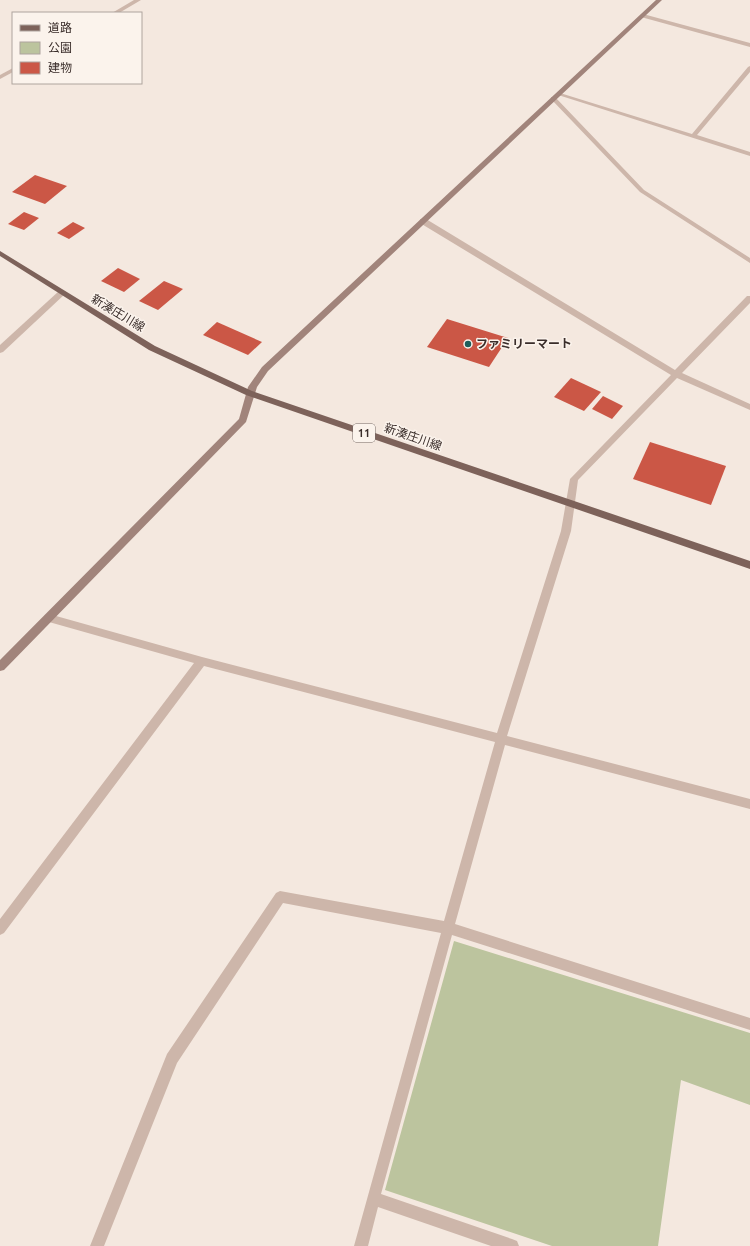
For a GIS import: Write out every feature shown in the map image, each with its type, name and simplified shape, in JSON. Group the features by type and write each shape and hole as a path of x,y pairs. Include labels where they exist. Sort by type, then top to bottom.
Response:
{"main road":[{"name":"新湊庄川線","path":"0,253 152,348 249,393 750,565"}],"street":[{"path":"128,0 137,1"},
{"path":"0,667 243,420 249,393 255,380 265,369 659,0"},
{"path":"117,12 137,1"},
{"path":"643,16 750,45"},
{"path":"693,136 750,68"},
{"path":"0,77 12,71"},
{"path":"555,96 750,154"},
{"path":"555,96 642,191 750,261"},
{"path":"422,221 676,374 750,407"},
{"path":"0,350 62,293"},
{"path":"361,1246 373,1198 501,739 566,531 574,479 577,474 750,298"},
{"path":"49,618 202,661 750,804"},
{"path":"0,929 202,661"},
{"path":"97,1246 172,1059 280,897 448,928 750,1024"},
{"path":"373,1198 512,1246"}],"green space":[{"path":"454,941 750,1033 750,1105 681,1080 658,1246 552,1246 385,1190"}],"building":[{"path":"35,175 67,186 45,204 12,192"},
{"path":"24,212 39,218 24,230 8,224"},
{"path":"73,222 85,228 69,239 57,233"},
{"path":"118,268 140,279 124,292 101,281"},
{"path":"164,281 183,289 158,310 139,301"},
{"path":"447,319 508,338 489,367 427,347"},
{"path":"217,322 262,342 248,355 203,335"},
{"path":"571,378 601,392 584,411 554,397"},
{"path":"603,396 623,406 612,419 592,409"},
{"path":"650,442 726,466 711,505 633,479"}],"place":[{"name":"ファミリーマート","path":"468,344"}]}
